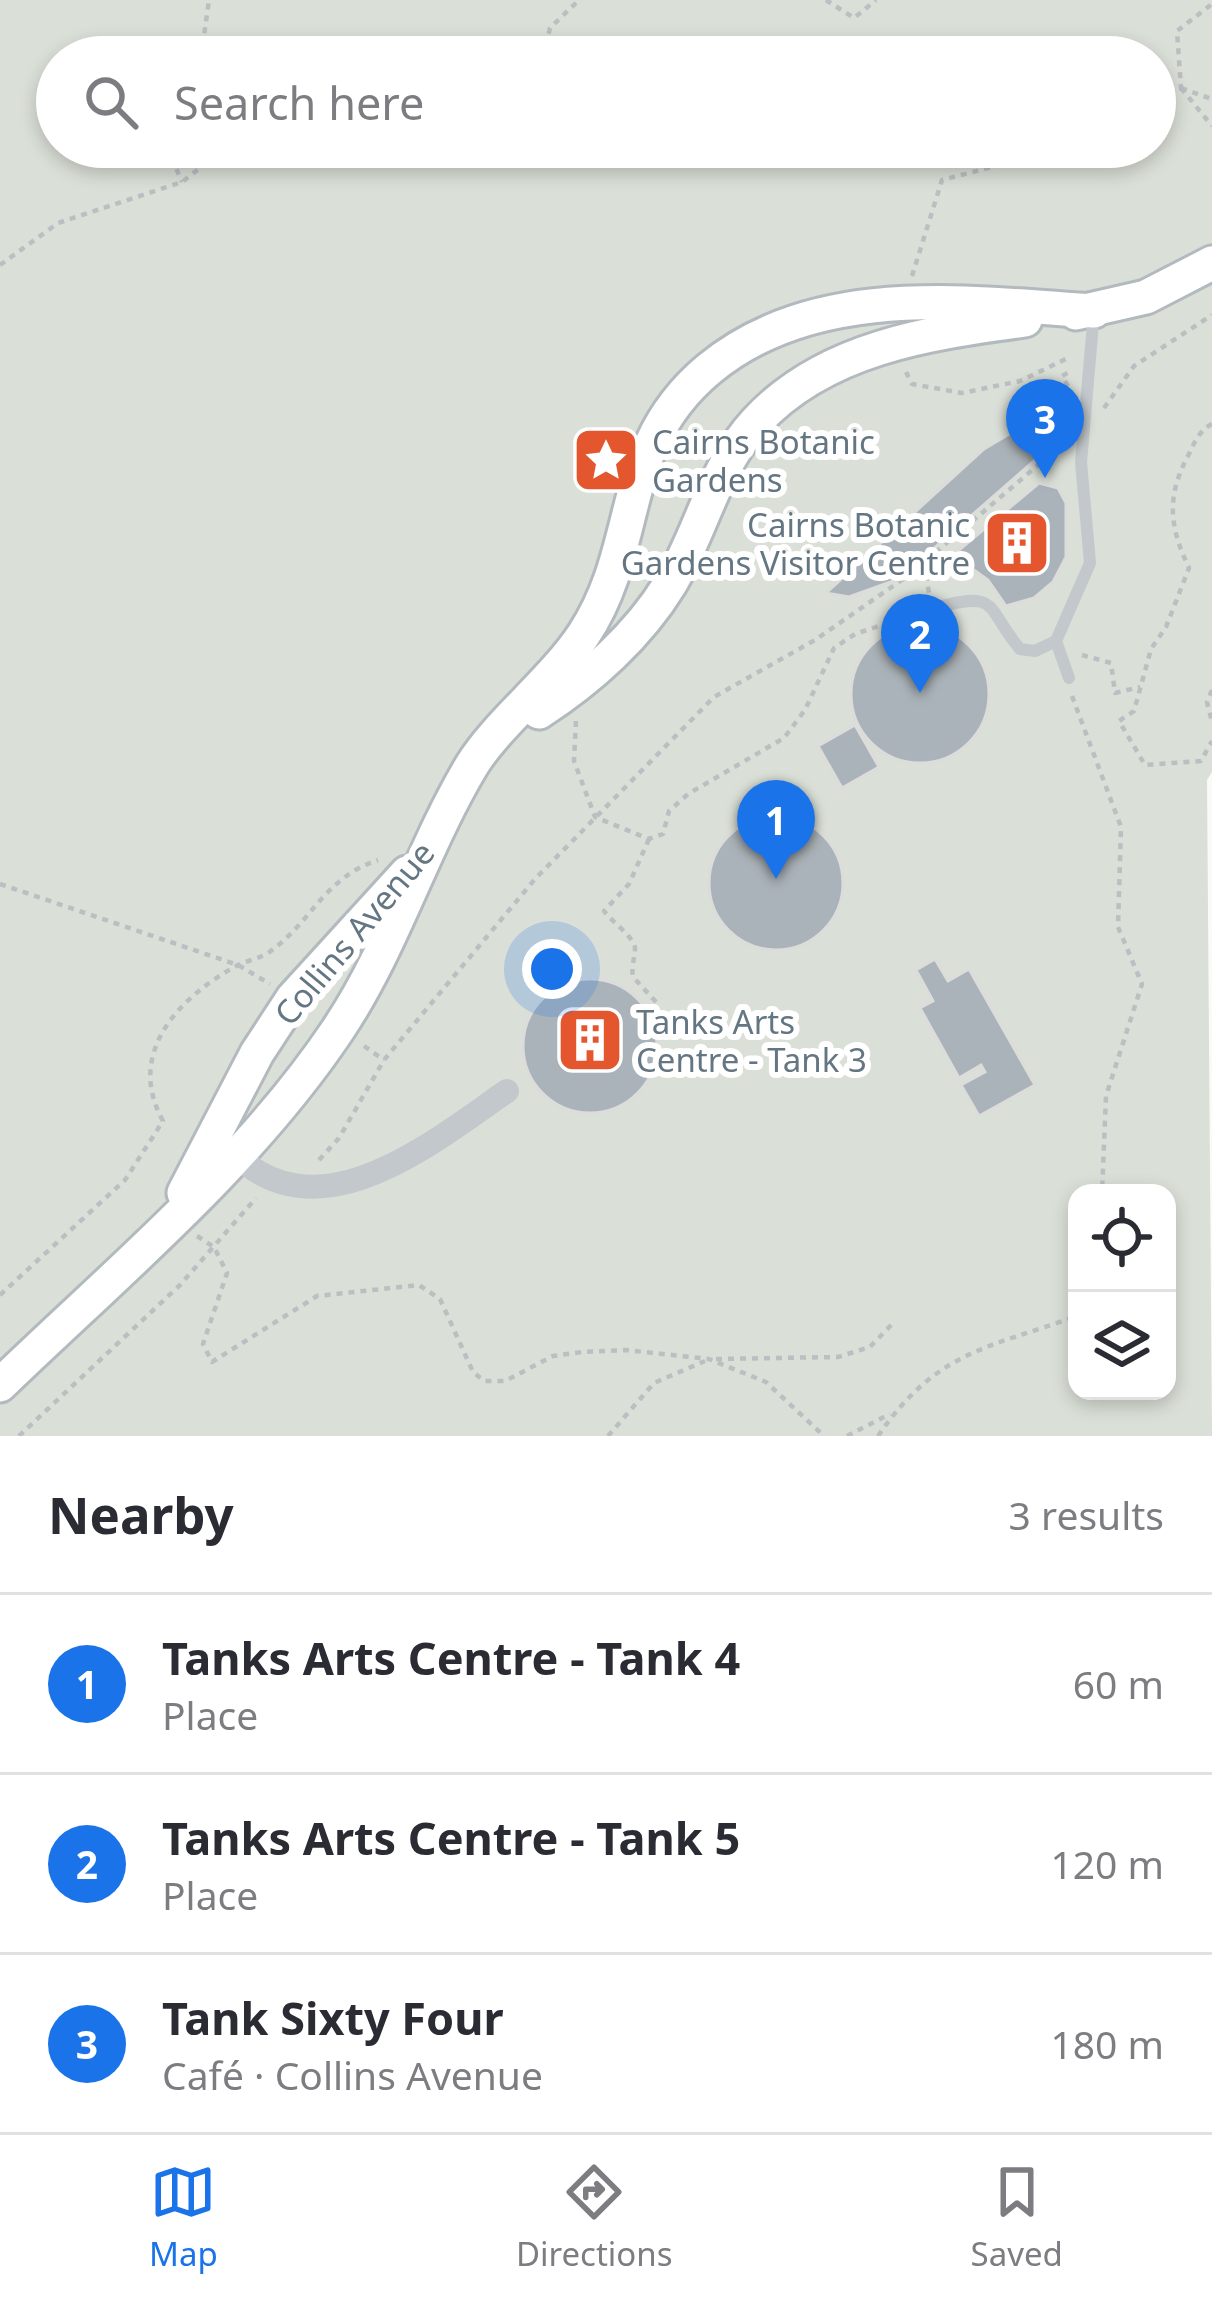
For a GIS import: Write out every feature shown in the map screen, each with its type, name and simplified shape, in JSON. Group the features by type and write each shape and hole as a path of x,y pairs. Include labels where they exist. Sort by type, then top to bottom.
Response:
{"street":[{"name":"Collins Avenue","path":"492,742 560,699 643,621 670,584 728,463 754,424 806,381 846,359 910,340 1146,297 1212,263"},
{"name":"Collins Avenue","path":"7,1376 236,1155 339,1029 474,761 548,683 587,630 613,573 644,452 680,396 711,367 776,330 902,302 1094,310"},
{"path":"902,302 910,340"},
{"name":"Collins Avenue","path":"167,1222 280,1016 438,834"},
{"path":"236,1155 256,1173 272,1179 327,1187 411,1159 507,1091"}],"lane":[{"path":"931,609 962,600 989,604 1003,616 1020,649 1035,651 1056,641 1090,563 1082,462 1094,310"},
{"path":"1056,641 1070,678"}],"path":[{"path":"204,36 209,0"},
{"path":"548,36 550,28 579,0"},
{"path":"826,0 854,18 876,0"},
{"path":"1212,4 1177,32 1181,88 1212,126"},
{"path":"1176,89 1212,99"},
{"path":"176,168 182,182"},
{"path":"0,265 58,223 182,182 200,168"},
{"path":"902,302 942,180 988,168"},
{"path":"19,1436 74,1389 214,1247 272,1179 310,1169 326,1154 384,1060 535,879 714,697 815,640 924,563 1085,428 1134,366 1212,315"},
{"path":"910,340 905,360 912,384 962,393 1020,381 1073,356 1075,368 1061,376 1065,388 1076,382 1075,400"},
{"path":"1212,424 1199,434 1174,482 1172,525 1189,568 1166,627 1151,649 1134,710 1120,721 1145,765 1201,761 1212,741"},
{"path":"575,726 574,761 595,817 649,839 663,834 669,811 688,794 784,738 805,710 834,648 855,634 931,609 924,563"},
{"path":"1056,641 1111,663 1115,693 1140,687"},
{"path":"1070,678 1074,706 1121,827 1118,927 1142,984 1106,1096 1102,1184"},
{"path":"1212,690 1207,702 1212,722"},
{"path":"649,839 628,884 604,910 617,930 629,935 635,947 633,977 657,1003"},
{"path":"0,1295 125,1180 163,1121 148,1094 153,1050 185,1000 238,965 272,951 312,904 357,867 387,857"},
{"path":"0,884 238,965 274,986"},
{"path":"352,1038 384,1060"},
{"path":"167,1222 214,1247 227,1273 202,1345 212,1361 287,1319 316,1296 418,1286 440,1299 473,1372 484,1381 505,1381 553,1356 582,1352 626,1350 709,1359 838,1357 870,1347 895,1321"},
{"path":"847,1436 894,1412 963,1352 1068,1319"},
{"path":"608,1436 654,1383 709,1359 766,1382 824,1436"},
{"path":"878,1436 894,1412"}],"shaded area":[{"name":"Cairns Botanic Gardens","path":"0,0 1212,0 1212,772 1207,780 1212,1436 0,1436"}],"building":[{"path":"1061,403 1073,418 1067,432 899,579 849,597 826,593 984,449"},
{"name":"Cairns Botanic Gardens Visitor Centre","path":"1039,483 1058,488 1066,503 1066,557 1053,582 1034,598 1006,606 988,580 953,555"},
{"path":"920,625 946,630 969,645 984,668 989,694 984,720 969,743 946,758 920,763 894,758 871,743 856,720 851,694 856,668 871,645 894,630"},
{"path":"855,725 879,767 842,788 818,746"},
{"path":"776,816 802,821 824,835 838,857 843,883 838,909 824,931 802,945 776,950 750,945 728,931 714,909 709,883 714,857 728,835 750,821"},
{"path":"935,959 948,981 969,969 1035,1085 979,1116 961,1085 985,1072 981,1065 959,1078 920,1008 933,1001 916,970"},
{"name":"Tanks Arts Centre - Tank 3","path":"590,979 616,984 638,998 652,1020 657,1046 652,1072 638,1094 616,1108 590,1113 564,1108 542,1094 528,1072 523,1046 528,1020 542,998 564,984"}],"place":[{"name":"Cairns Botanic Gardens","path":"606,460"},
{"name":"Tank Sixty Four","path":"1045,478"},
{"name":"Cairns Botanic Gardens Visitor Centre","path":"1017,543"},
{"name":"Tanks Arts Centre - Tank 5","path":"920,693"},
{"name":"Tanks Arts Centre - Tank 4","path":"776,879"},
{"name":"Tanks Arts Centre - Tank 3","path":"590,1040"}]}
